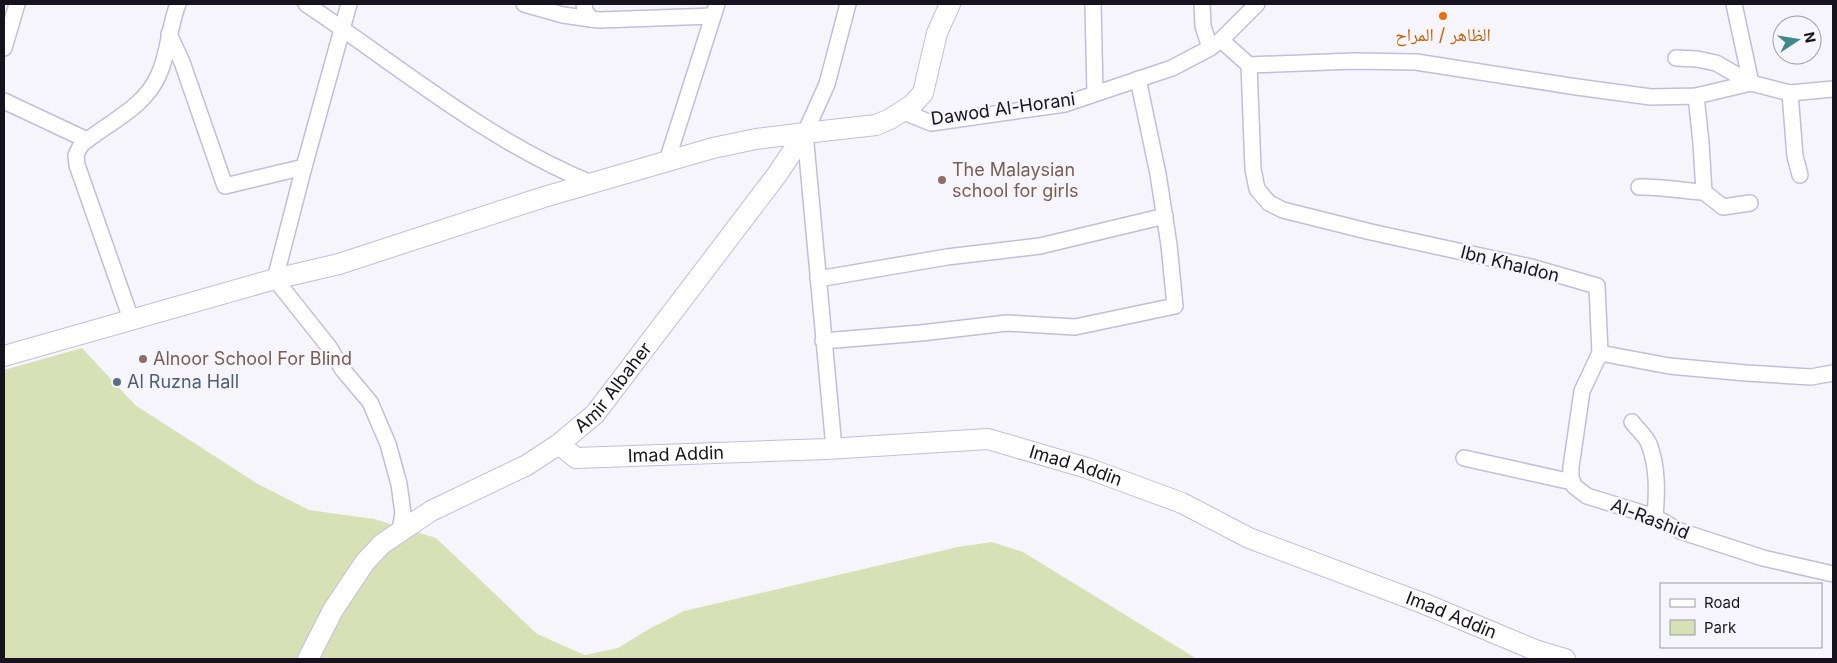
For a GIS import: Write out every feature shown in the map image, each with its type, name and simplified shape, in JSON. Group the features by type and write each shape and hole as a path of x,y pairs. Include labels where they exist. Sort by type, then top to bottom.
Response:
{"street":[{"path":"4,48 17,4"},
{"path":"131,319 77,165 77,152 87,140 136,105 149,93 160,74 178,4"},
{"path":"306,4 465,116 559,170 591,183"},
{"path":"275,279 349,4"},
{"path":"524,4 563,15 598,20 715,10 667,161"},
{"path":"584,4 585,11 590,19"},
{"path":"834,448 805,133 827,84 848,4"},
{"path":"4,356 275,279 339,264 591,183 713,148 756,139 868,126 890,119 904,112 919,99 923,92 935,40 950,4"},
{"path":"1093,4 1095,93"},
{"path":"1202,4 1203,26 1215,44 1249,65 1416,62 1642,95 1696,96 1750,83"},
{"name":"Dawod Al-Horani","path":"904,112 933,123 1065,104 1172,68 1215,44 1256,4"},
{"path":"1734,4 1750,83"},
{"path":"169,34 182,62 225,186 304,167"},
{"path":"1676,58 1697,59 1716,63 1750,83 1790,93 1833,89"},
{"name":"Ibn Khaldon","path":"1249,65 1252,169 1257,190 1269,203 1292,213 1531,267 1597,286 1600,353"},
{"path":"823,341 921,333 1007,323 1075,328 1174,306 1169,245 1158,174 1138,79"},
{"path":"1790,93 1795,156 1800,175"},
{"path":"1696,96 1704,192"},
{"path":"4,102 87,140"},
{"name":"Amir Albaher","path":"308,659 333,610 365,562 382,544 400,530 449,501 527,465 559,444 594,414 776,176 805,133"},
{"path":"1639,187 1704,192 1723,207 1750,203"},
{"path":"818,279 947,257 1040,246 1164,216"},
{"path":"275,279 328,347 343,370 370,402 388,444 399,484 403,513 400,530"},
{"path":"1464,458 1572,482 1571,467 1582,391 1600,353 1669,366 1746,373 1811,377 1833,374"},
{"path":"1632,422 1649,442 1657,493 1655,517"},
{"name":"Imad Addin","path":"559,444 576,458 834,448 988,439 1086,468 1182,503 1249,538 1425,604 1535,650 1565,659"},
{"name":"Al-Rashid","path":"1572,482 1580,492 1587,496 1655,517 1680,531 1763,558 1833,574"}],"green space":[{"path":"82,348 135,405 258,484 309,510 374,519 436,538 537,634 585,655 618,648 684,611 958,547 992,542 1023,552 1197,659 4,659 4,370"}],"place":[{"name":"الظاهر / المراح","path":"1443,16"},
{"name":"The Malaysian school for girls","path":"942,180"},
{"name":"Alnoor School For Blind","path":"143,359"},
{"name":"Al Ruzna Hall","path":"117,382"}]}
